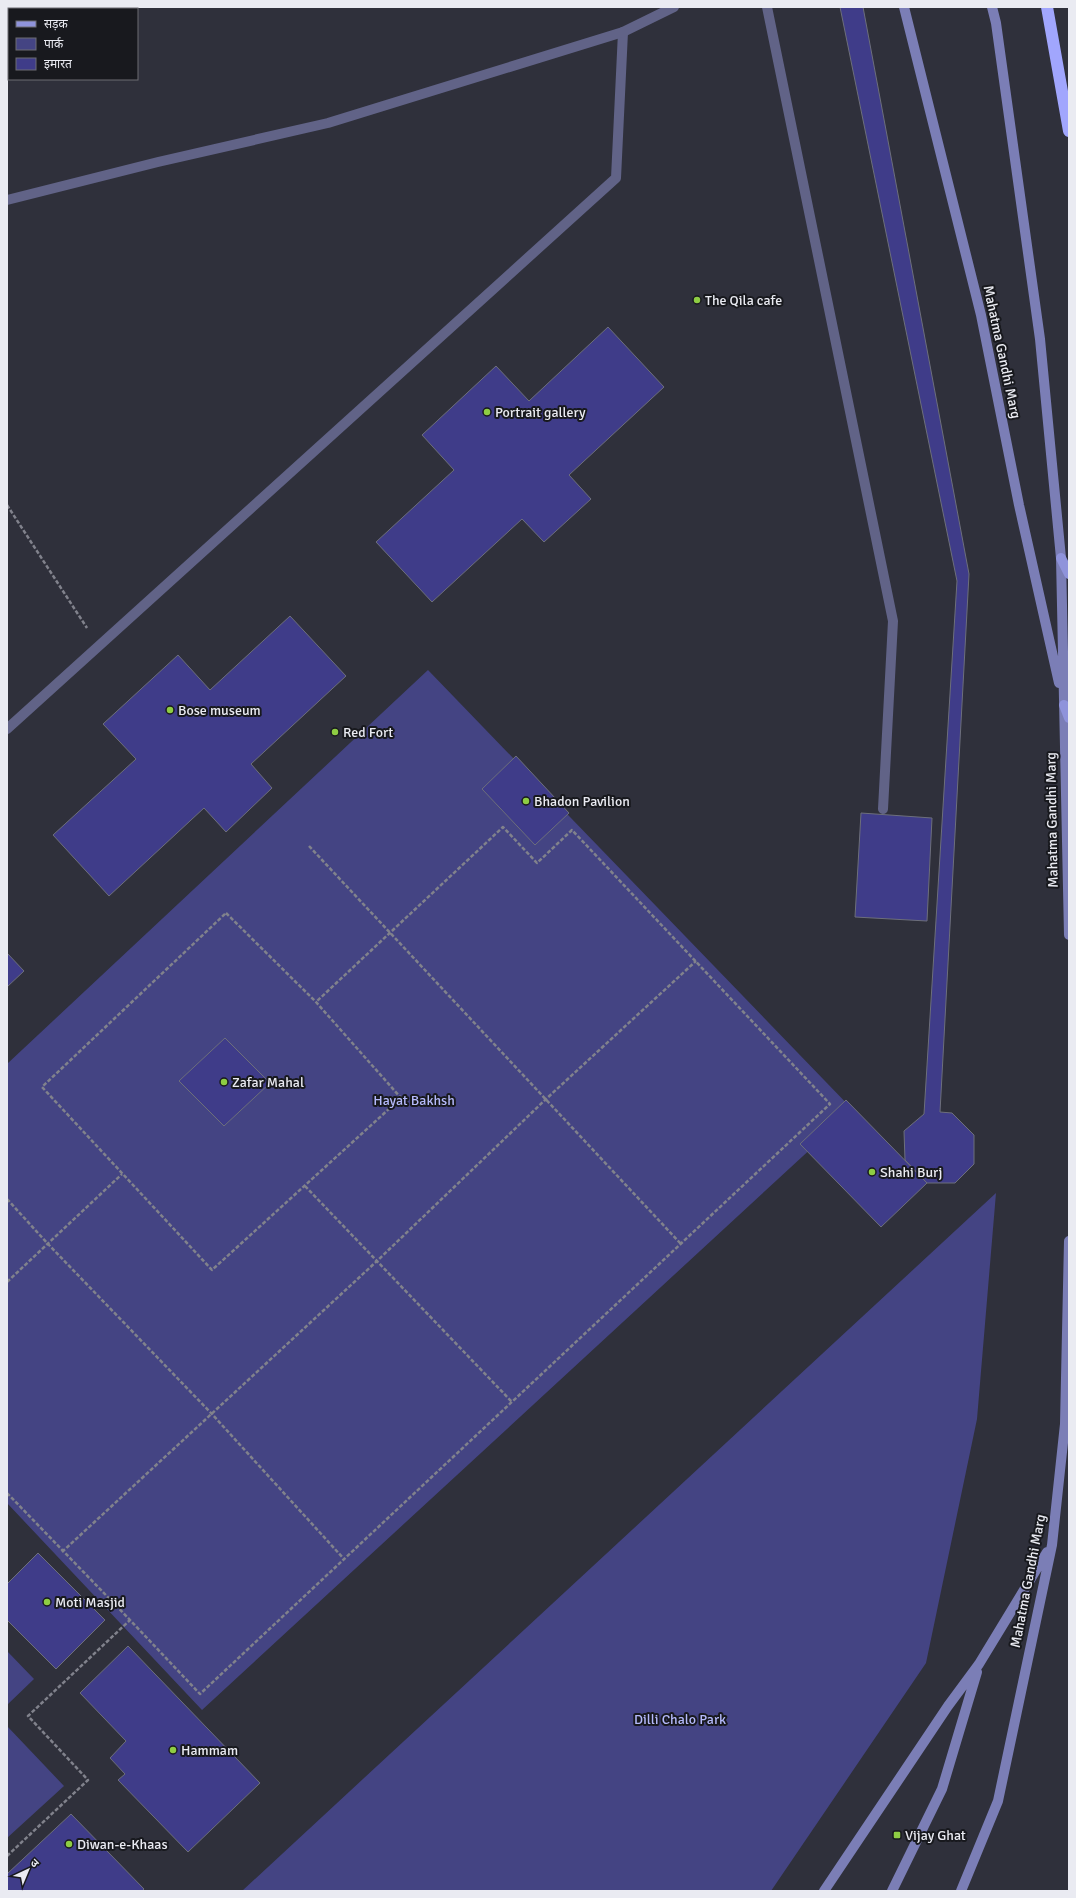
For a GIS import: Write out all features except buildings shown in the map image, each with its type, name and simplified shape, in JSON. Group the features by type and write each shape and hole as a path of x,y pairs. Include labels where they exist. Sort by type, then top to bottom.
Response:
{"highway":[{"path":"1047,7 1069,130"}],"main road":[{"name":"Mahatma Gandhi Marg","path":"904,7 981,315 1019,505 1064,705"},
{"name":"Mahatma Gandhi Marg","path":"992,7 996,23 1040,339 1061,558 1069,935"},
{"path":"1061,558 1069,574"},
{"path":"1064,705 1069,718"},
{"name":"Mahatma Gandhi Marg","path":"961,1891 998,1801 1052,1545 1065,1424 1069,1242"},
{"path":"824,1891 923,1743 979,1664 1052,1545"},
{"path":"892,1891 942,1789 979,1664"}],"street":[{"path":"7,200 158,162 328,124 623,32 674,7"},
{"path":"767,7 893,621 883,809"},
{"path":"7,728 616,178 623,32"}],"path":[{"path":"7,505 98,645"},
{"path":"7,1493 200,1694 830,1104 572,830 537,863 503,827 316,1002"},
{"path":"309,846 681,1244"},
{"path":"226,912 316,1002 401,1098 212,1270 122,1174 42,1087 226,912"},
{"path":"62,1552 377,1261 545,1100 696,961"},
{"path":"7,1282 122,1174"},
{"path":"305,1186 512,1402"},
{"path":"7,1199 48,1244 211,1413 344,1559"},
{"path":"7,1856 88,1780 28,1716 130,1620"}],"green space":[{"name":"Hayat Bakhsh","path":"428,670 853,1110 202,1710 7,1503 7,1064"},
{"name":"Dilli Chalo Park","path":"996,1193 977,1419 926,1663 771,1891 242,1891"},
{"path":"7,1651 34,1679 7,1705"},
{"path":"7,1726 64,1786 7,1838"}],"place":[{"name":"The Qila cafe","path":"697,300"},
{"name":"Portrait gallery","path":"487,412"},
{"name":"Bose museum","path":"170,710"},
{"name":"Red Fort","path":"335,732"},
{"name":"Bhadon Pavilion","path":"526,801"},
{"name":"Zafar Mahal","path":"224,1082"},
{"name":"Shahi Burj","path":"872,1172"},
{"name":"Moti Masjid","path":"47,1602"},
{"name":"Hammam","path":"173,1750"},
{"name":"Vijay Ghat","path":"897,1835"},
{"name":"Diwan-e-Khaas","path":"69,1844"}]}
